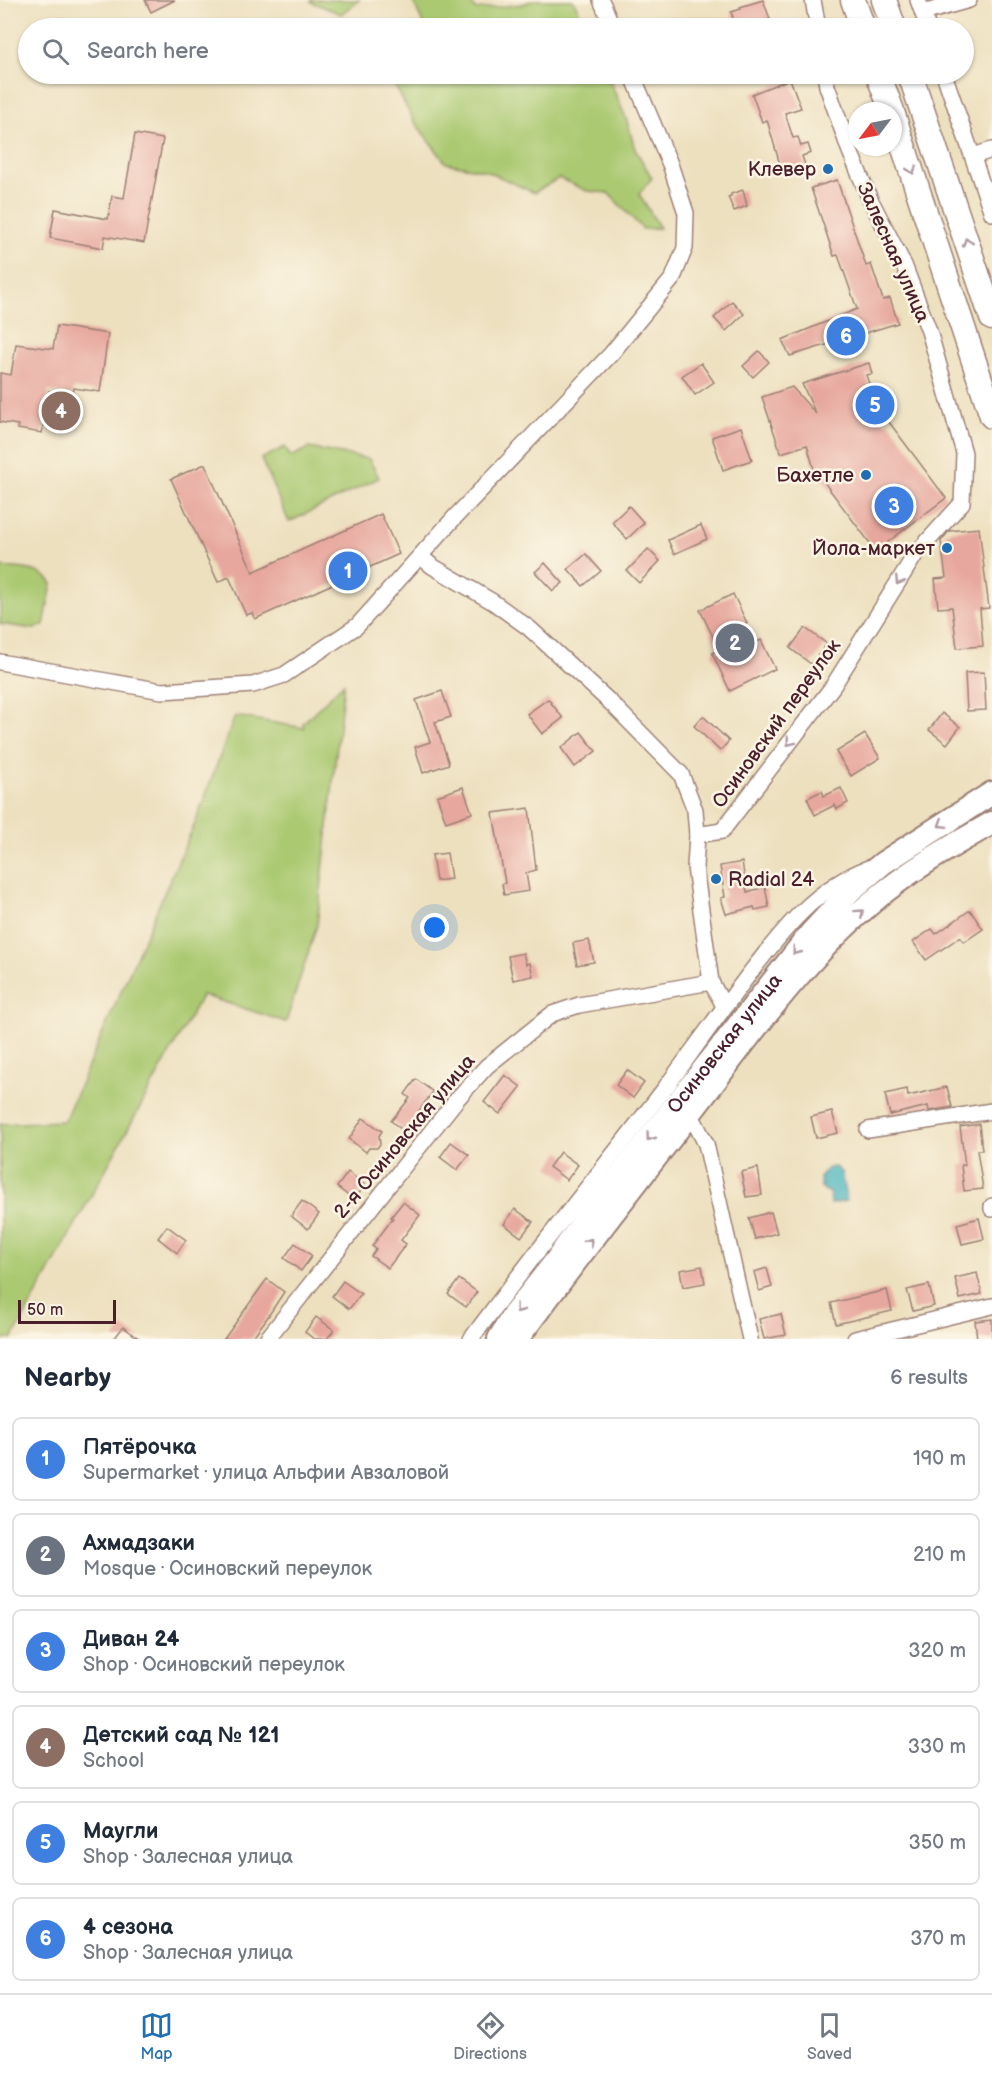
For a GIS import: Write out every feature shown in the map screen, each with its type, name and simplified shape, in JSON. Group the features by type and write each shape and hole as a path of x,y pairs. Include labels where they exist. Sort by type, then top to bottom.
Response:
{"main road":[{"path":"853,0 859,18"},
{"path":"885,0 891,18"},
{"name":"Залесная улица","path":"882,84 888,102"},
{"path":"913,84 992,318"},
{"name":"Залесная улица","path":"902,143 992,416"}],"street":[{"path":"601,0 609,18"},
{"path":"813,0 816,18"},
{"path":"921,6 969,0"},
{"path":"0,663 162,691 253,685 284,675 357,626 455,518 611,354 674,278 685,248 686,213 669,164 636,84"},
{"name":"Залесная улица","path":"828,84 849,149 869,197 904,265 929,331 964,453 962,503"},
{"path":"948,84 992,213"},
{"path":"973,156 992,150"},
{"name":"Осиновский переулок","path":"697,835 722,831 833,686 915,555 962,503"},
{"name":"Осиновский переулок","path":"421,557 432,566 494,602 529,628 681,774 695,810 697,835 695,867 711,982 724,1006"},
{"name":"Осиновская улица","path":"506,1338 514,1314 584,1221 811,933 851,890 883,863 992,793"},
{"name":"Осиновская улица","path":"506,1338 600,1227 805,968 840,931 900,880 952,845 992,823"},
{"path":"471,1339 782,931 809,904 849,876 883,863"},
{"name":"2-я Осиновская улица","path":"267,1339 457,1099 488,1066 552,1014 579,1005 711,982"},
{"path":"868,1130 992,1111"},
{"path":"690,1113 706,1144 750,1339"},
{"path":"855,1339 992,1306"},
{"path":"489,1315 506,1338"}],"green space":[{"path":"311,0 359,0 341,14 311,2"},
{"path":"413,0 469,0 476,10 523,4 534,0 573,0 583,18 420,18"},
{"path":"394,84 611,84 626,118 635,149 652,178 639,194 660,228 643,229 608,193 587,191 559,178 534,193 487,171 446,163 414,121"},
{"path":"285,447 291,457 309,448 369,459 379,478 289,522 261,459"},
{"path":"0,567 36,572 48,578 52,584 44,625 34,629 0,624"},
{"path":"344,683 317,925 286,1022 202,995 12,1339 0,1339 0,1124 64,1121 195,823 235,716 304,728 303,723"}],"water":[{"path":"835,1167 841,1172 847,1201 831,1204 830,1194 821,1187 820,1177 828,1168"}],"building":[{"path":"145,0 175,0 151,12"},
{"path":"763,0 770,18 733,18 731,12 741,9 740,7"},
{"path":"777,84 792,84 801,108 785,113 793,138 798,137 801,146 808,144 811,153 802,156 806,168 783,175 767,120 762,122 752,94"},
{"path":"135,134 163,139 144,243 105,236 103,248 50,238 55,209 108,219 112,196 124,198"},
{"path":"837,180 866,266 871,264 883,300 890,298 898,323 790,356 782,340 857,309 838,255 834,256 811,188"},
{"path":"743,190 747,206 734,211 728,197"},
{"path":"732,301 744,314 726,331 714,318"},
{"path":"57,326 108,334 100,392 74,388 72,396 49,391 42,433 17,429 18,425 0,422 0,373 11,375 16,344 53,349"},
{"path":"759,351 769,362 753,377 743,366"},
{"path":"701,363 714,382 695,395 682,376"},
{"path":"869,363 872,374 866,375 883,422 889,422 946,498 876,551 814,469 807,445 781,453 762,397 792,387 816,414 802,384"},
{"path":"741,427 752,460 723,470 712,437"},
{"path":"205,464 253,572 381,514 399,554 255,619 252,613 246,615 229,577 218,582 171,479"},
{"path":"629,506 644,523 627,539 612,522"},
{"path":"701,525 707,539 674,554 668,540"},
{"path":"979,528 989,608 980,609 983,646 957,648 952,607 938,608 935,579 946,578 941,541 949,531"},
{"path":"648,549 660,561 639,583 627,571"},
{"path":"586,554 601,571 583,586 568,569"},
{"path":"545,563 563,583 553,591 535,572"},
{"path":"733,594 747,623 740,626 750,645 761,640 775,669 730,691 712,653 719,649 700,610"},
{"path":"805,628 827,644 811,664 790,648"},
{"path":"984,672 986,710 967,711 965,673"},
{"path":"442,691 451,717 435,722 449,764 423,773 415,747 430,742 416,700"},
{"path":"548,699 563,718 542,734 527,714"},
{"path":"942,713 960,727 947,744 929,730"},
{"path":"703,716 729,741 720,751 694,726"},
{"path":"581,732 596,751 575,767 561,748"},
{"path":"865,734 880,758 851,776 836,752"},
{"path":"463,787 472,813 446,822 437,796"},
{"path":"841,788 848,803 837,809 835,805 815,815 807,798 822,791 824,796"},
{"path":"529,808 536,870 526,873 529,891 504,895 502,884 505,883 493,813"},
{"path":"447,853 451,879 436,881 432,855"},
{"path":"742,862 747,892 765,887 769,907 755,910 754,907 726,914 721,898 725,897 720,866"},
{"path":"970,910 983,929 964,942 960,937 926,960 913,942 932,929 936,934"},
{"path":"589,940 594,962 577,965 573,943"},
{"path":"523,953 526,964 530,963 533,976 513,980 508,956"},
{"path":"627,1070 644,1083 633,1098 616,1085"},
{"path":"505,1075 521,1087 500,1114 484,1102"},
{"path":"416,1079 433,1092 418,1112 425,1118 412,1138 391,1121 410,1098 405,1094"},
{"path":"947,1087 952,1107 929,1111 928,1106 890,1115 885,1094 907,1089 908,1096"},
{"path":"832,1112 838,1133 816,1138 811,1117"},
{"path":"363,1118 382,1131 377,1148 369,1148 366,1152 349,1139"},
{"path":"979,1124 982,1150 977,1150 983,1189 964,1191 961,1165 965,1165 960,1127"},
{"path":"451,1142 469,1155 457,1170 440,1157"},
{"path":"560,1152 578,1165 567,1180 549,1167"},
{"path":"758,1168 762,1195 746,1197 741,1172"},
{"path":"348,1172 365,1185 354,1200 337,1187"},
{"path":"302,1201 319,1214 308,1229 291,1216"},
{"path":"403,1202 420,1215 401,1240 406,1244 388,1268 371,1256 376,1249 372,1246"},
{"path":"515,1209 533,1222 521,1237 504,1224"},
{"path":"771,1212 777,1233 755,1239 749,1218"},
{"path":"979,1218 984,1239 962,1244 957,1224"},
{"path":"167,1226 186,1240 177,1253 158,1238"},
{"path":"295,1243 312,1256 301,1271 284,1258"},
{"path":"702,1266 705,1283 683,1287 680,1270"},
{"path":"767,1268 772,1287 759,1291 754,1272"},
{"path":"977,1273 982,1294 960,1299 955,1278"},
{"path":"267,1279 284,1292 265,1321 251,1339 224,1339"},
{"path":"459,1279 477,1292 466,1307 448,1294"},
{"path":"343,1281 361,1294 349,1309 332,1296"},
{"path":"929,1285 934,1306 913,1311 907,1290"},
{"path":"887,1290 892,1311 836,1324 831,1303"},
{"path":"781,1314 786,1335 764,1339 759,1319"},
{"path":"316,1317 334,1330 327,1339 314,1339 305,1332"},
{"path":"992,1319 992,1339 977,1339 975,1321"},
{"path":"123,1327 140,1339 114,1339"}],"place":[{"name":"Клевер","path":"828,169"},
{"name":"4 сезона","path":"846,336"},
{"name":"Маугли","path":"875,405"},
{"name":"Детский сад № 121","path":"61,411"},
{"name":"Бахетле","path":"866,475"},
{"name":"Диван 24","path":"894,506"},
{"name":"Йола-маркет","path":"947,548"},
{"name":"Пятёрочка","path":"348,571"},
{"name":"Ахмадзаки","path":"735,643"},
{"name":"Radial 24","path":"716,879"}]}
